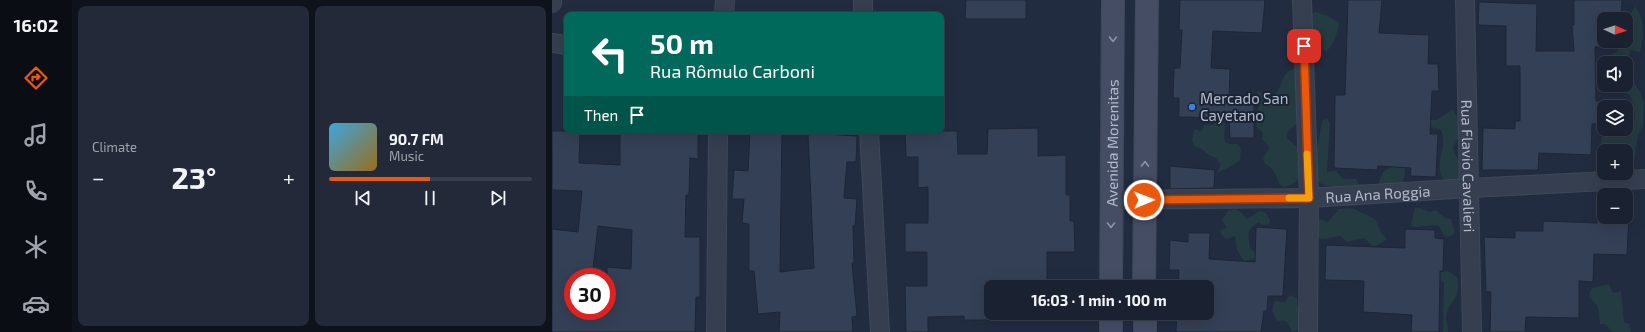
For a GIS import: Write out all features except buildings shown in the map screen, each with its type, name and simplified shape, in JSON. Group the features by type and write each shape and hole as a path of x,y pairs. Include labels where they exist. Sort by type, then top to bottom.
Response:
{"main road":[{"name":"Avenida Morenitas","path":"1111,280 1113,0"},
{"path":"1144,280 1147,0"},
{"path":"1110,320 1110,332"},
{"path":"1144,320 1145,332"}],"street":[{"path":"724,12 725,0"},
{"path":"863,0 863,12"},
{"path":"1302,0 1309,198 1308,332"},
{"name":"Rua Flavio Cavalieri","path":"1465,0 1472,332"},
{"path":"552,43 564,45"},
{"path":"716,332 718,134"},
{"path":"869,134 880,332"},
{"name":"Rua Ana Roggia","path":"1111,200 1309,198 1645,179"}],"green space":[{"path":"1635,6 1641,16 1643,28 1640,52 1630,50 1629,56 1608,56 1617,52 1617,48 1633,48 1633,12 1632,12"},
{"path":"1316,12 1328,16 1339,23 1335,39 1326,52 1321,47 1320,42 1317,40 1313,43 1309,15"},
{"path":"1293,69 1298,69 1300,121 1289,130 1287,138 1299,149 1299,177 1297,181 1284,187 1280,185 1273,170 1265,164 1263,157 1270,148 1262,139 1263,133 1256,126 1258,108 1260,105 1257,97 1258,91 1267,96 1278,91 1285,75"},
{"path":"1633,82 1640,92 1644,104 1643,125 1638,135 1633,168 1633,144 1601,144 1602,136 1633,136 1635,115 1632,99 1626,92 1633,92"},
{"path":"1453,109 1460,133 1453,150 1463,168 1459,183 1448,185 1442,176 1440,169 1443,147 1443,136 1441,130 1425,125 1429,120 1437,120"},
{"path":"1327,118 1330,124 1327,172 1336,171 1343,179 1356,179 1358,184 1371,186 1378,184 1383,172 1398,163 1403,164 1405,174 1399,192 1334,188 1325,186 1317,181 1317,148 1322,121"},
{"path":"1216,121 1224,122 1225,142 1237,144 1241,148 1240,160 1217,173 1221,165 1216,158 1209,155 1197,146 1194,146 1192,140 1194,130 1196,129 1201,132 1204,125 1213,125"},
{"path":"1352,208 1375,219 1382,234 1387,239 1374,247 1364,238 1347,242 1341,236 1323,239 1316,238 1314,230 1320,219 1328,222 1339,209"},
{"path":"1415,208 1421,208 1429,212 1436,210 1445,218 1451,219 1454,234 1448,237 1444,236 1439,226 1414,227 1411,225"},
{"path":"1235,209 1242,213 1246,219 1257,212 1261,211 1266,213 1270,220 1269,224 1263,225 1258,222 1249,230 1250,247 1255,252 1265,255 1244,261 1237,250 1235,236 1226,239 1221,234 1220,230 1227,228 1222,220 1228,211"},
{"path":"1448,271 1457,277 1458,289 1446,316 1448,332 1443,332 1444,282 1433,276 1433,273"},
{"path":"1609,284 1613,293 1621,291 1624,322 1629,324 1631,332 1612,332 1606,324 1600,324 1598,308 1589,294 1592,288"},
{"path":"1290,295 1297,298 1297,305 1300,308 1302,328 1293,332 1287,322 1278,321 1273,312 1275,301 1285,302"}],"slow traffic":[{"path":"1289,198 1309,198 1307,154"}],"place":[{"name":"Mercado San Cayetano","path":"1192,107"}],"route":[{"path":"1144,200 1309,198 1304,46"}]}
